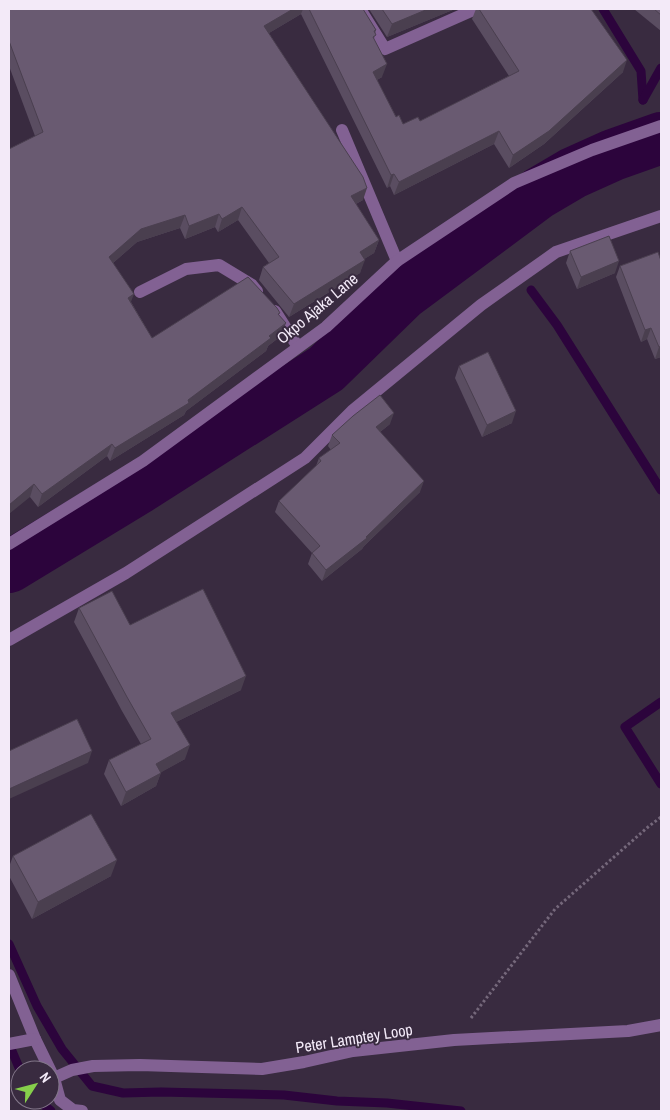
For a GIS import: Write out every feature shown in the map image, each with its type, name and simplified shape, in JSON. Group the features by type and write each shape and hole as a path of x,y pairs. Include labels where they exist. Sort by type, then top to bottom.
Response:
{"street":[{"path":"360,9 385,49 471,11"},
{"name":"Okpo Ajaka Lane","path":"9,544 143,461 326,326 397,261 514,183 592,150 661,126"},
{"path":"342,130 397,261"},
{"path":"9,640 126,573 305,458 352,411 481,305 556,252 661,216"},
{"path":"140,292 186,269 219,265 252,285 279,316 298,347"},
{"path":"9,975 45,1060"},
{"name":"Peter Lamptey Loop","path":"60,1075 72,1070 93,1066 140,1065 262,1069 353,1051 454,1040 628,1031 661,1025"},
{"path":"9,1044 35,1039"},
{"path":"60,1100 74,1110 82,1111"}],"path":[{"path":"454,1040 555,909 661,817"}],"building":[{"path":"9,9 293,9 264,26 363,177 367,188 351,196 379,240 360,252 365,260 294,304 263,267 279,257 242,207 222,219 219,214 189,226 185,215 141,229 109,257 134,294 128,298 152,338 248,277 277,308 280,313 278,314 286,323 269,336 271,338 188,400 189,403 115,448 112,444 42,494 34,484 9,505 9,149 43,132 9,41"},
{"path":"309,9 363,9 376,30 374,31 376,35 373,37 387,64 373,72 396,117 399,115 403,124 418,117 420,121 519,71 479,9 591,9 627,60 549,131 513,155 499,131 399,182 394,174 391,175"},
{"path":"382,9 428,9 392,24"},
{"path":"654,9 661,9 661,15"},
{"path":"609,236 619,261 581,277 570,251"},
{"path":"658,252 661,261 661,346 659,347 651,328 645,330 620,266"},
{"path":"488,352 516,411 487,425 459,366"},
{"path":"380,395 394,413 376,427 424,481 367,538 326,570 312,553 320,546 279,501 321,461 319,458 340,443 332,435"},
{"path":"203,589 246,676 171,713 190,745 156,764 161,773 126,792 109,760 151,739 79,608 112,591 130,625"},
{"path":"77,719 92,751 9,789 9,751"},
{"path":"91,814 117,860 38,902 13,856"}],"waterway":[{"path":"603,9 641,71 643,100"},
{"path":"643,100 661,68"},
{"path":"9,567 139,488 326,369 402,295 539,193 573,173 613,155 661,138"},
{"path":"531,290 557,325 661,490"},
{"path":"661,702 625,727 661,784"},
{"path":"9,944 37,1006 62,1049 92,1086 123,1093 284,1095 461,1111"},
{"path":"9,1052 12,1051 16,1060"}]}
